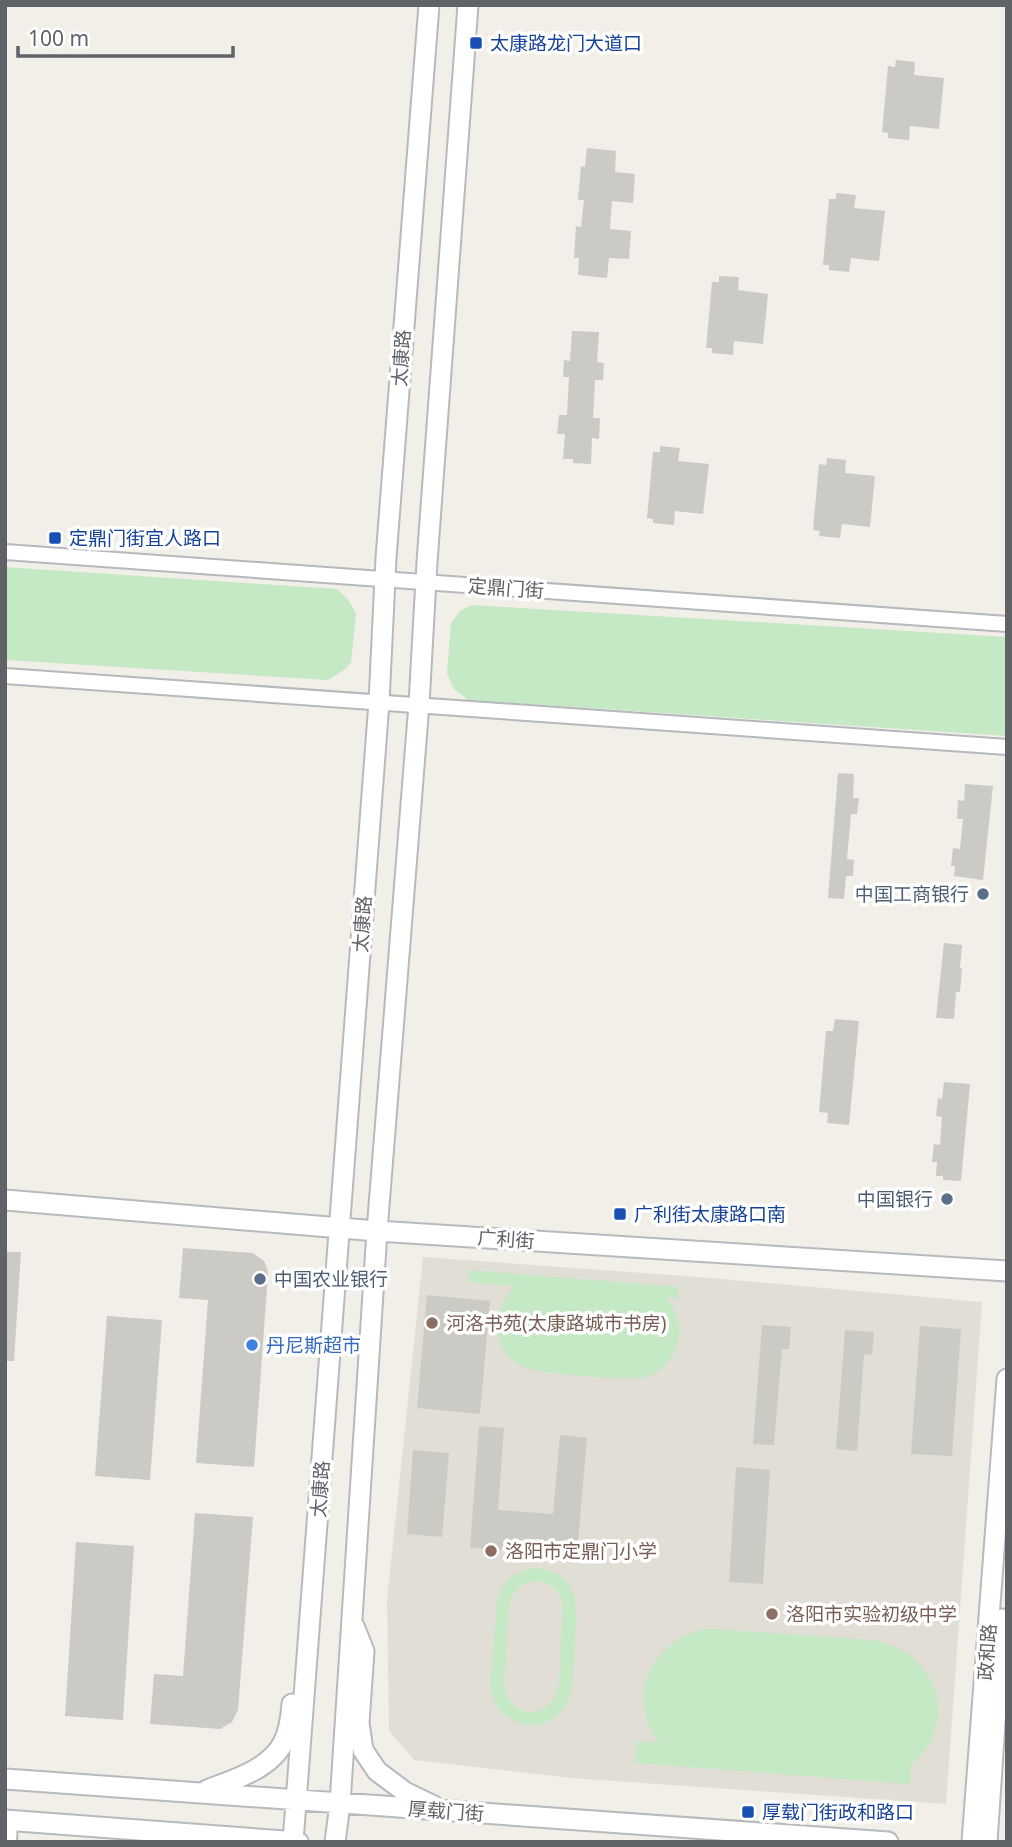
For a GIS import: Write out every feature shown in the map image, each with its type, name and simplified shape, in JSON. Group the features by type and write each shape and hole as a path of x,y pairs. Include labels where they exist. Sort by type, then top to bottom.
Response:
{"main road":[{"name":"太康路","path":"293,1842 379,702 384,579 429,5"},
{"name":"太康路","path":"335,1842 340,1804 378,1225 419,704 425,582 468,5"},
{"name":"广利街","path":"5,1188 378,1225 1007,1271"},
{"name":"广利街","path":"5,1200 339,1221"},
{"name":"广利街","path":"378,1225 1007,1259"},
{"name":"政和路","path":"972,1842 1007,1379"},
{"name":"政和路","path":"987,1842 1007,1555"},
{"path":"198,1793 236,1779 267,1762 283,1744 291,1718 297,1646 310,1619"},
{"path":"352,1620 364,1651 359,1723 363,1750 377,1771 405,1792 444,1811"},
{"name":"厚载门街","path":"5,1780 888,1842"},
{"path":"8,1820 203,1838 298,1842"}],"street":[{"name":"定鼎门街","path":"5,552 1007,624"},
{"path":"5,676 1007,747"},
{"path":"8,1820 9,1842"}],"shaded area":[{"name":"洛阳市实验初级中学","path":"423,1257 699,1277 982,1302 946,1804 571,1778 414,1760 389,1731 387,1600"}],"green space":[{"path":"5,567 337,589 347,598 356,613 351,663 328,680 5,660"},
{"path":"472,605 1007,637 1007,736 468,700 453,688 447,673 451,623 460,611"},
{"path":"469,1270 679,1287 678,1298 666,1298 673,1307 678,1322 677,1345 664,1367 646,1377 584,1376 523,1367 504,1350 497,1328 502,1306 516,1286 468,1282"},
{"path":"535,1568 552,1571 563,1578 571,1588 575,1600 576,1627 573,1681 569,1699 557,1716 542,1724 532,1725 511,1719 500,1709 495,1703 491,1684 499,1595 515,1575","holes":["536,1581 555,1589 563,1602 559,1683 550,1704 542,1710 524,1711 515,1707 508,1699 504,1687 509,1605 520,1586"]},
{"path":"705,1629 871,1640 903,1651 926,1673 934,1686 938,1702 933,1736 911,1767 910,1784 635,1763 637,1741 659,1743 649,1725 644,1707 644,1690 649,1673 670,1645 686,1635"}],"building":[{"path":"896,60 915,62 914,75 944,78 939,129 910,126 909,140 888,138 888,133 882,132 888,66 895,67"},
{"path":"587,148 616,151 615,172 635,174 633,203 612,201 610,229 631,231 629,259 609,258 607,278 578,275 579,258 574,258 576,226 581,227 584,200 578,200 581,166 585,167"},
{"path":"836,193 856,195 854,208 885,211 879,261 851,258 849,272 829,270 829,265 823,265 829,199 836,199"},
{"path":"719,276 739,277 738,290 768,294 763,344 734,341 733,355 712,353 712,348 706,348 712,282 719,282"},
{"path":"572,331 599,332 597,362 604,363 603,380 595,380 593,418 600,418 599,439 592,438 591,464 573,463 573,459 563,459 565,434 557,434 559,415 567,415 569,377 563,377 564,360 570,361"},
{"path":"660,446 680,448 678,461 709,464 703,514 675,511 674,525 653,523 653,519 647,518 653,452 660,452"},
{"path":"827,458 846,460 845,473 875,476 870,527 842,524 840,538 819,536 820,531 813,530 819,464 826,465"},
{"path":"838,773 854,774 853,798 859,798 857,814 851,814 847,859 854,860 853,876 846,876 844,899 828,898"},
{"path":"965,784 993,786 983,880 954,876 955,866 951,866 953,848 960,849 963,819 957,819 958,800 964,801"},
{"path":"944,943 962,945 960,992 956,992 954,1019 936,1018"},
{"path":"835,1019 859,1021 849,1125 827,1123 828,1113 819,1112 826,1031 833,1031"},
{"path":"944,1082 970,1084 961,1181 943,1180 943,1176 936,1176 937,1162 932,1162 934,1144 940,1145 942,1117 936,1116 938,1098 942,1099"},
{"path":"183,1248 253,1253 264,1261 267,1268 254,1467 196,1463 208,1300 179,1298"},
{"path":"5,1252 21,1252 14,1361 5,1361"},
{"path":"427,1295 490,1301 480,1414 417,1408"},
{"path":"107,1316 162,1320 150,1480 95,1476"},
{"path":"762,1325 791,1327 789,1349 782,1349 774,1445 753,1444"},
{"path":"920,1326 961,1329 952,1456 911,1454"},
{"path":"845,1330 874,1332 872,1355 864,1354 857,1451 836,1449"},
{"path":"479,1426 504,1428 498,1510 553,1514 560,1435 587,1438 577,1554 470,1548"},
{"path":"413,1450 449,1453 442,1537 407,1534"},
{"path":"736,1467 770,1470 763,1584 729,1582"},
{"path":"195,1513 253,1517 238,1710 232,1722 220,1729 150,1724 154,1674 183,1676"},
{"path":"76,1542 134,1546 123,1720 65,1716"}],"place":[{"name":"太康路龙门大道口","path":"476,43"},
{"name":"定鼎门街宜人路口","path":"55,538"},
{"name":"中国工商银行","path":"983,894"},
{"name":"中国银行","path":"947,1199"},
{"name":"广利街太康路口南","path":"620,1214"},
{"name":"中国农业银行","path":"260,1279"},
{"name":"河洛书苑(太康路城市书房)","path":"432,1323"},
{"name":"丹尼斯超市","path":"252,1345"},
{"name":"洛阳市定鼎门小学","path":"491,1551"},
{"name":"洛阳市实验初级中学","path":"772,1614"},
{"name":"厚载门街政和路口","path":"748,1812"}]}
